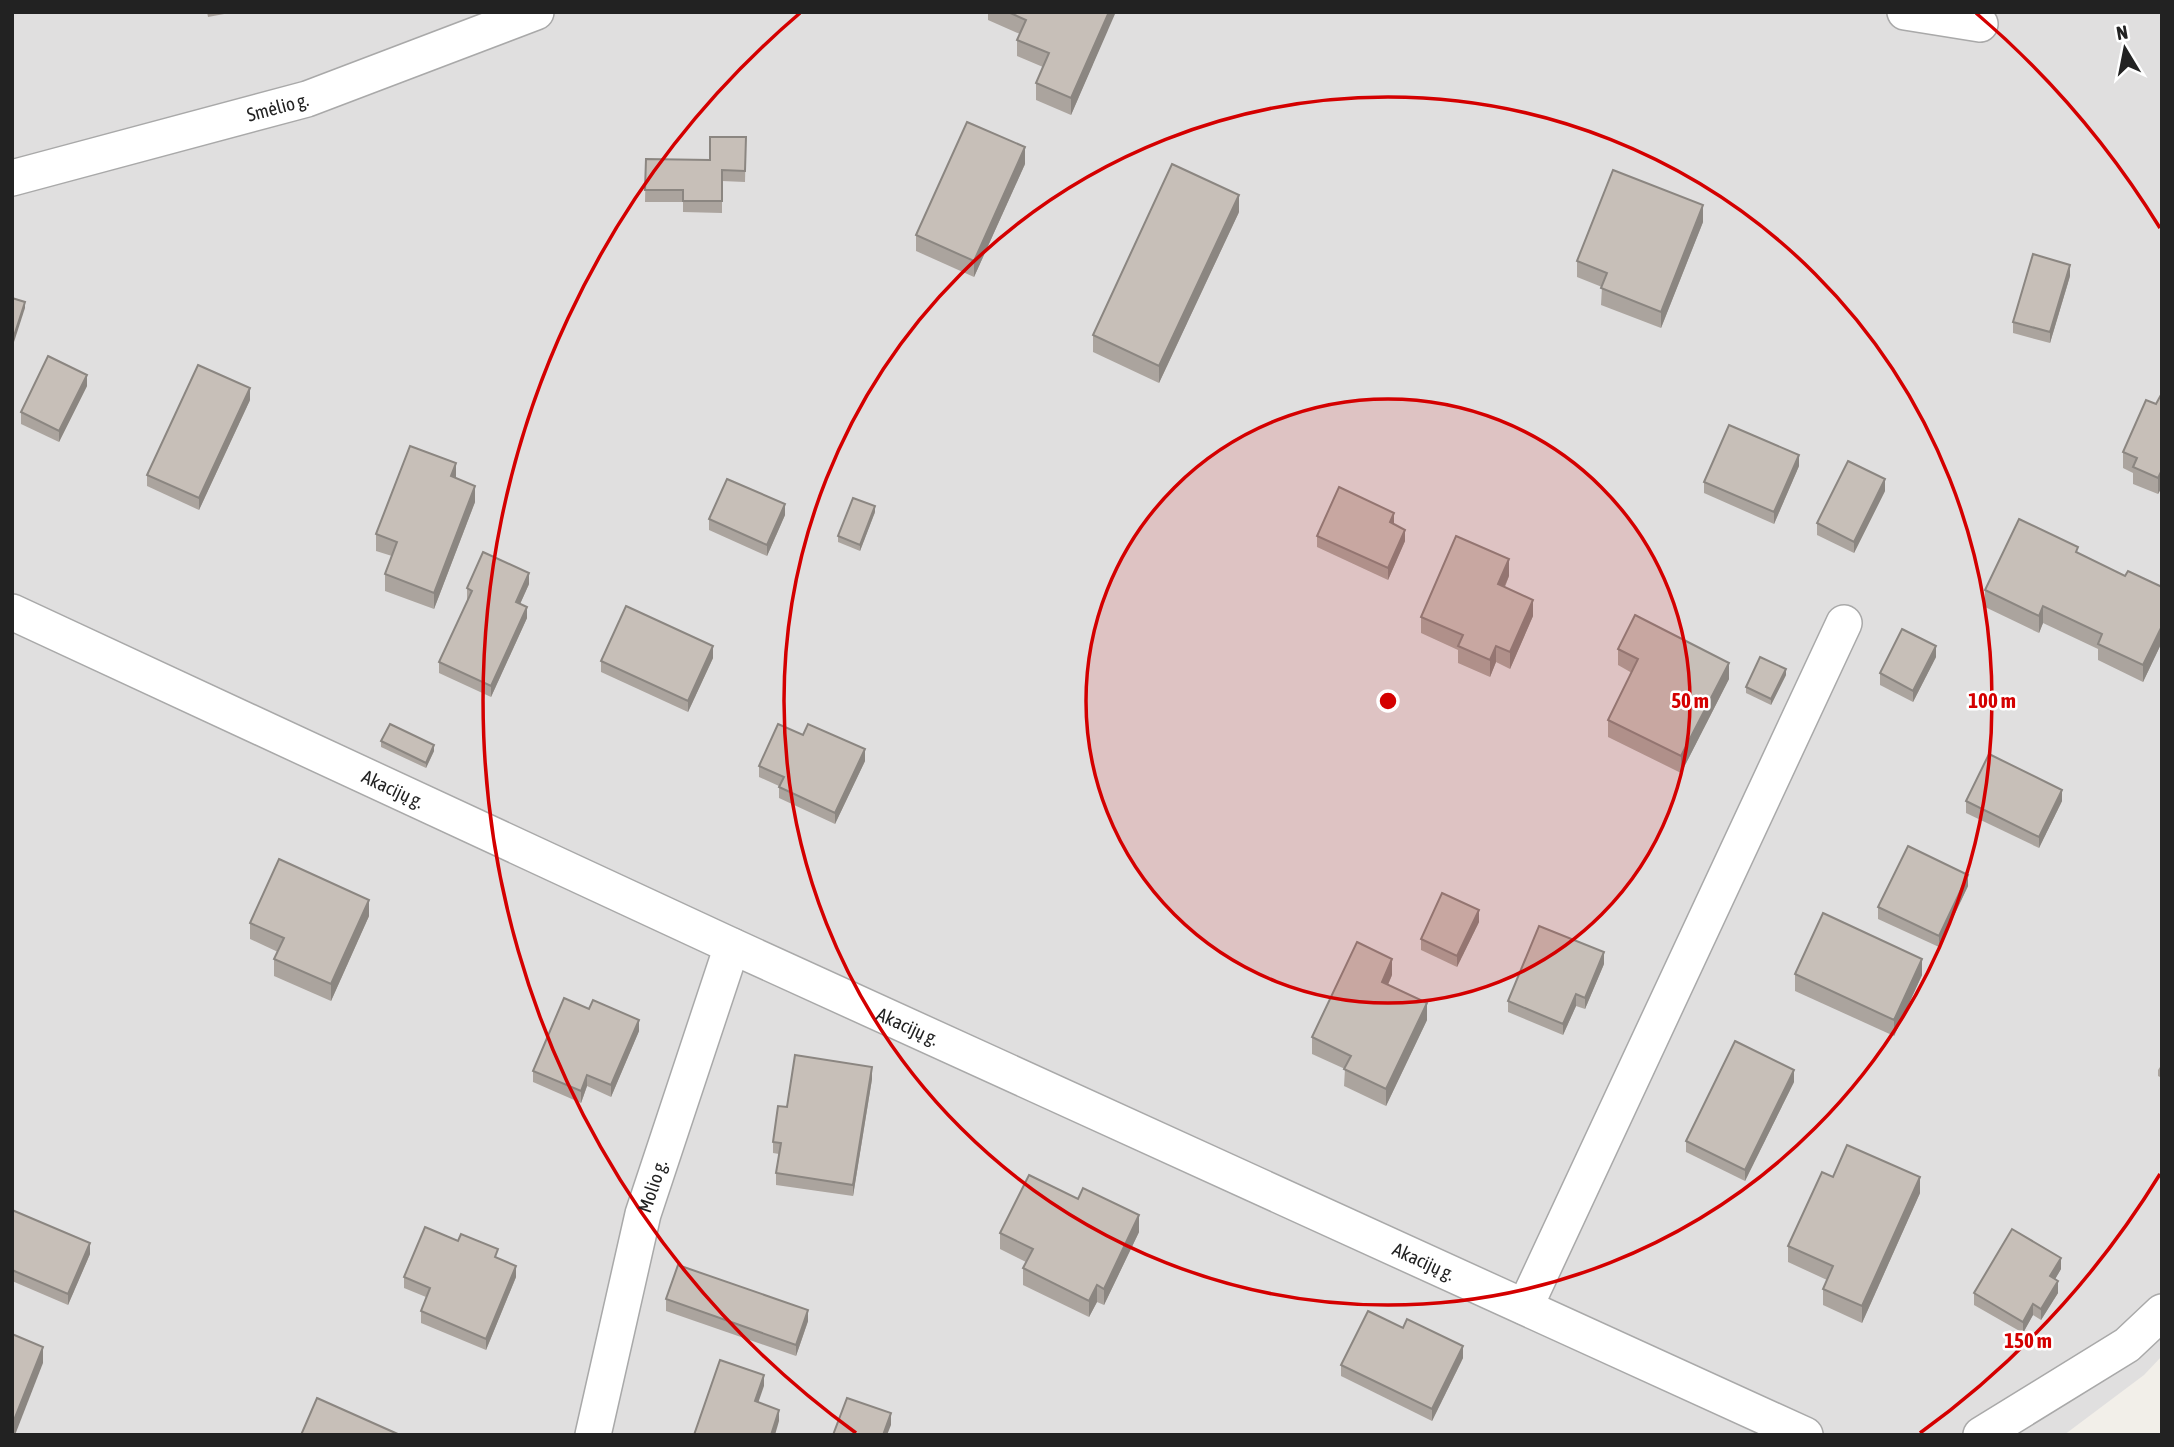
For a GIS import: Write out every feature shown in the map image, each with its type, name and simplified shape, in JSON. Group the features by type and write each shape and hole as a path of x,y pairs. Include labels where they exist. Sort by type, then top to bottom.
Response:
{"street":[{"name":"Smėlio g.","path":"12,178 307,99 536,12"},
{"path":"1905,12 1980,24"},
{"name":"Akacijų g.","path":"12,612 732,946 1805,1435"},
{"path":"1525,1307 1844,623"},
{"name":"Molio g.","path":"593,1435 643,1214 732,946"},
{"path":"1981,1435 2127,1345 2162,1312"}],"shaded area":[{"path":"12,12 2162,12 2162,1356 2144,1375 2064,1435 12,1435"}],"building":[{"path":"1008,12 1109,12 1071,98 1036,83 1049,53 1017,40 1026,20"},
{"path":"967,122 1025,147 974,261 916,235"},
{"path":"710,137 746,137 745,171 722,170 722,201 683,201 683,190 645,190 646,159 710,160"},
{"path":"1172,164 1239,195 1159,366 1093,335"},
{"path":"1613,170 1703,205 1661,312 1601,288 1607,273 1577,261"},
{"path":"2033,254 2070,265 2050,332 2013,322"},
{"path":"12,298 25,302 14,336 12,336"},
{"path":"48,356 87,375 59,431 21,412"},
{"path":"198,365 250,388 199,498 147,475"},
{"path":"2162,393 2162,470 2158,478 2133,467 2137,458 2123,452 2146,400 2156,404"},
{"path":"1729,425 1799,455 1774,512 1704,482"},
{"path":"410,446 456,463 451,476 475,486 434,593 385,574 397,542 376,534"},
{"path":"1848,461 1885,479 1854,542 1817,523"},
{"path":"727,479 785,504 767,545 709,519"},
{"path":"1339,487 1394,513 1390,522 1405,530 1388,568 1317,536"},
{"path":"853,498 875,506 860,545 838,536"},
{"path":"2019,519 2078,547 2076,552 2125,576 2128,571 2162,587 2162,626 2143,665 2098,644 2102,634 2043,606 2039,616 1985,590"},
{"path":"1456,536 1509,559 1498,584 1533,600 1510,652 1496,646 1490,660 1458,646 1463,635 1421,617"},
{"path":"483,552 529,573 516,602 527,607 491,686 439,662 472,591 467,588"},
{"path":"626,606 713,646 688,701 601,661"},
{"path":"1635,615 1729,663 1681,756 1608,720 1638,659 1618,649"},
{"path":"1902,629 1936,646 1913,691 1880,673"},
{"path":"1760,657 1786,669 1771,699 1746,687"},
{"path":"390,724 434,745 426,763 381,741"},
{"path":"778,724 803,735 808,724 865,749 835,813 779,787 784,777 759,766"},
{"path":"1989,754 2062,790 2039,837 1966,801"},
{"path":"1908,846 1968,875 1939,936 1878,907"},
{"path":"279,859 369,900 331,984 274,959 284,938 250,923"},
{"path":"1442,893 1479,910 1457,956 1421,939"},
{"path":"1823,913 1922,959 1894,1020 1795,974"},
{"path":"1539,926 1604,952 1585,998 1576,994 1563,1024 1508,1001"},
{"path":"1357,942 1392,959 1382,982 1427,1003 1386,1089 1344,1069 1351,1056 1312,1037"},
{"path":"564,998 589,1009 593,1000 639,1020 611,1085 587,1075 581,1091 533,1071"},
{"path":"1735,1041 1794,1070 1745,1170 1686,1141"},
{"path":"795,1055 872,1067 853,1185 776,1173 781,1143 773,1142 778,1106 787,1107"},
{"path":"1847,1145 1920,1177 1862,1306 1823,1289 1833,1266 1788,1246 1822,1172 1833,1177"},
{"path":"1029,1175 1078,1199 1083,1188 1139,1215 1104,1289 1097,1285 1089,1301 1023,1268 1033,1249 1000,1233"},
{"path":"12,1210 90,1243 68,1294 12,1270"},
{"path":"425,1227 458,1241 461,1234 498,1249 495,1257 516,1266 486,1339 421,1311 430,1288 404,1277"},
{"path":"2012,1229 2061,1258 2050,1276 2058,1281 2041,1309 2033,1304 2023,1322 1974,1293"},
{"path":"678,1265 808,1310 796,1345 666,1299"},
{"path":"1368,1311 1403,1328 1407,1319 1463,1346 1432,1409 1341,1365"},
{"path":"12,1334 43,1347 12,1425"},
{"path":"720,1360 764,1375 755,1401 779,1410 771,1435 694,1435"},
{"path":"317,1398 400,1435 301,1435"},
{"path":"847,1398 891,1413 883,1435 833,1435"}]}
